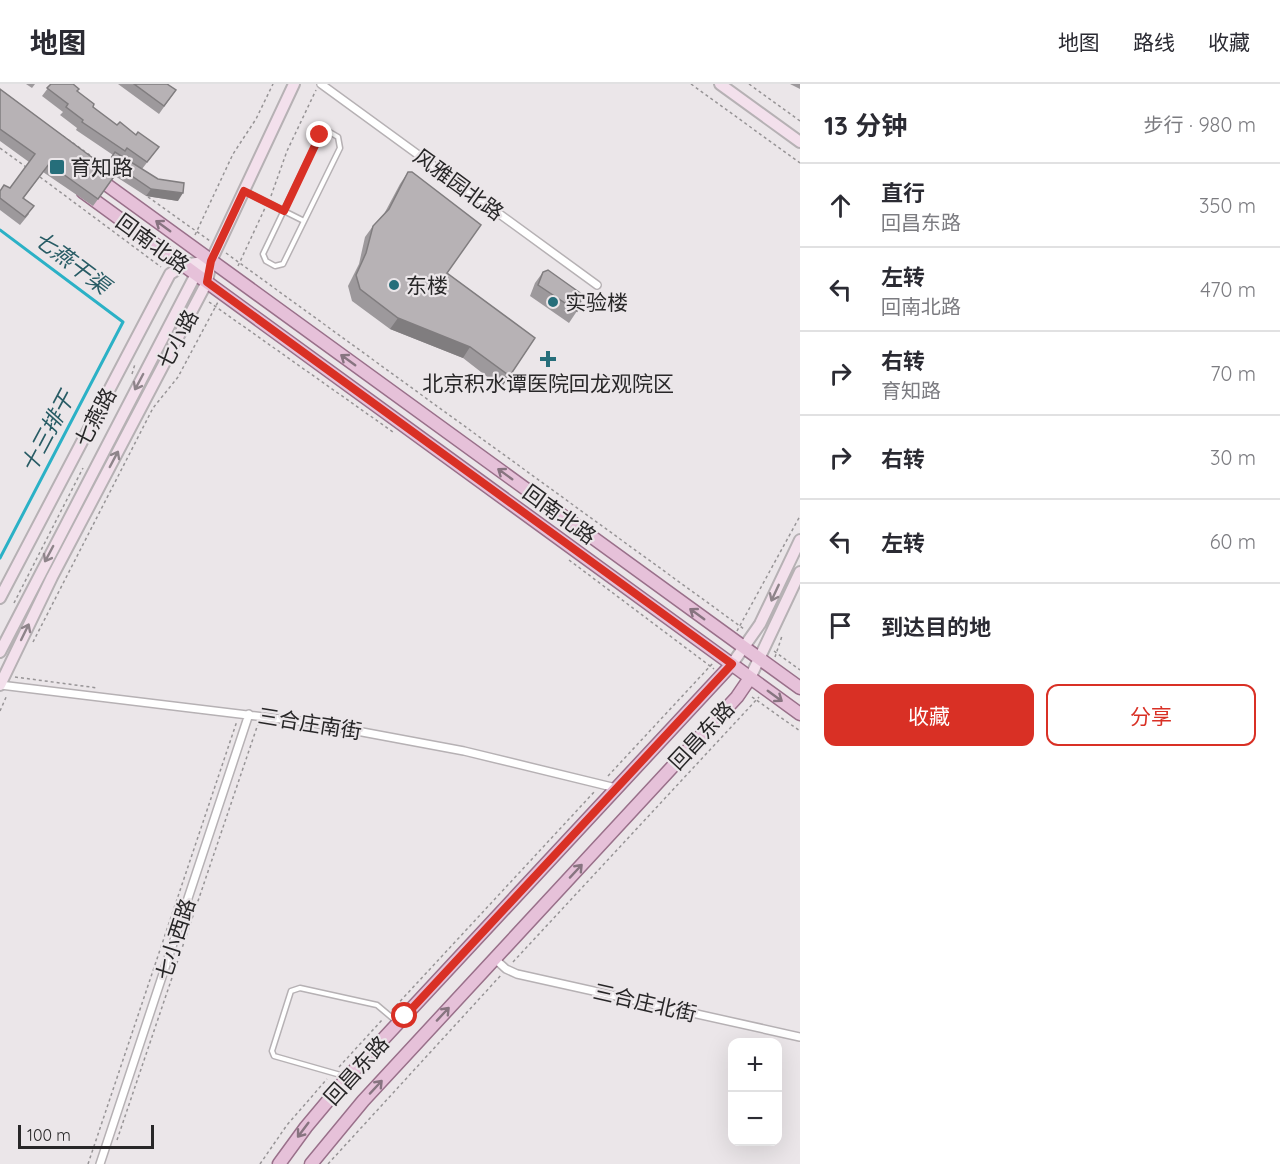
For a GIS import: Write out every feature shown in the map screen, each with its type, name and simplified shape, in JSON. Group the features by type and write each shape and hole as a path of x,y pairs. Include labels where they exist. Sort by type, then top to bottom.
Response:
{"main road":[{"name":"回南北路","path":"88,171 800,688"},
{"name":"回南北路","path":"74,186 800,714"},
{"name":"回昌东路","path":"279,1164 312,1119 347,1078 732,664"},
{"name":"回昌东路","path":"311,1164 357,1108 737,697 750,678"}],"street":[{"path":"184,265 211,261 294,84"},
{"name":"风雅园北路","path":"320,84 597,285"},
{"path":"721,84 800,142"},
{"name":"七小路","path":"0,652 196,274 211,261"},
{"name":"七小路","path":"0,685 52,577 207,282 211,261"},
{"name":"七燕路","path":"0,598 170,274 184,265"},
{"path":"732,664 760,624 800,540"},
{"path":"750,678 800,572"},
{"name":"三合庄南街","path":"0,685 249,714 385,735 616,788"},
{"name":"七小西路","path":"100,1164 249,714"},
{"name":"三合庄北街","path":"495,959 506,969 517,974 800,1037"}],"lane":[{"path":"326,130 331,131 339,140 340,148 303,222 283,264 275,266 266,261 263,255 320,135 326,130"},
{"path":"243,192 303,222"},
{"path":"347,1078 334,1072 279,1060 272,1053 291,991 300,988 377,1005 398,1023"}],"path":[{"path":"201,222 233,154 256,119 273,84"},
{"path":"245,252 267,204 284,157 320,84"},
{"path":"691,84 800,163"},
{"path":"749,84 800,121"},
{"path":"62,135 110,168"},
{"path":"0,148 158,265"},
{"path":"144,194 188,225"},
{"path":"243,266 727,617"},
{"path":"218,309 395,433"},
{"path":"28,651 153,408 178,377 209,318"},
{"path":"128,383 137,358"},
{"path":"11,607 86,464"},
{"path":"749,609 800,516"},
{"path":"567,558 700,659"},
{"path":"785,659 800,670"},
{"path":"15,677 31,679"},
{"path":"260,1164 287,1125 334,1072 699,678"},
{"path":"759,701 800,731"},
{"path":"0,711 3,703"},
{"path":"328,1164 747,711"},
{"path":"88,1164 234,729"},
{"path":"117,1141 255,732"}],"building":[{"path":"51,84 73,84 79,89 77,91 94,104 93,107 117,125 120,122 136,135 138,132 159,147 147,162 127,148 125,151 82,122 83,120 66,107 68,104 47,88"},
{"path":"134,84 167,84 176,90 164,106"},
{"name":"育知路","path":"0,89 105,167 115,152 158,179 184,183 183,193 151,189 120,168 98,199 49,164 23,198 34,206 25,217 0,198 0,191 4,185 10,188 35,154 0,129"},
{"name":"东楼","path":"408,172 412,172 481,225 447,273 535,338 511,374 507,374 470,347 398,318 360,289 356,275 366,253 373,226 389,209"},
{"path":"548,270 583,295 577,311 538,285 543,272"}],"waterway":[{"name":"十三排干","path":"0,230 123,322 0,558"}],"place":[{"name":"育知路","path":"57,167"},
{"name":"东楼","path":"394,285"},
{"name":"实验楼","path":"553,302"},
{"name":"北京积水谭医院回龙观院区","path":"548,359"}],"route":[{"path":"320,135 284,211 244,191 211,261 207,282 732,664 405,1016"}],"water label":[{"name":"七燕干渠","path":"72,262"}]}
